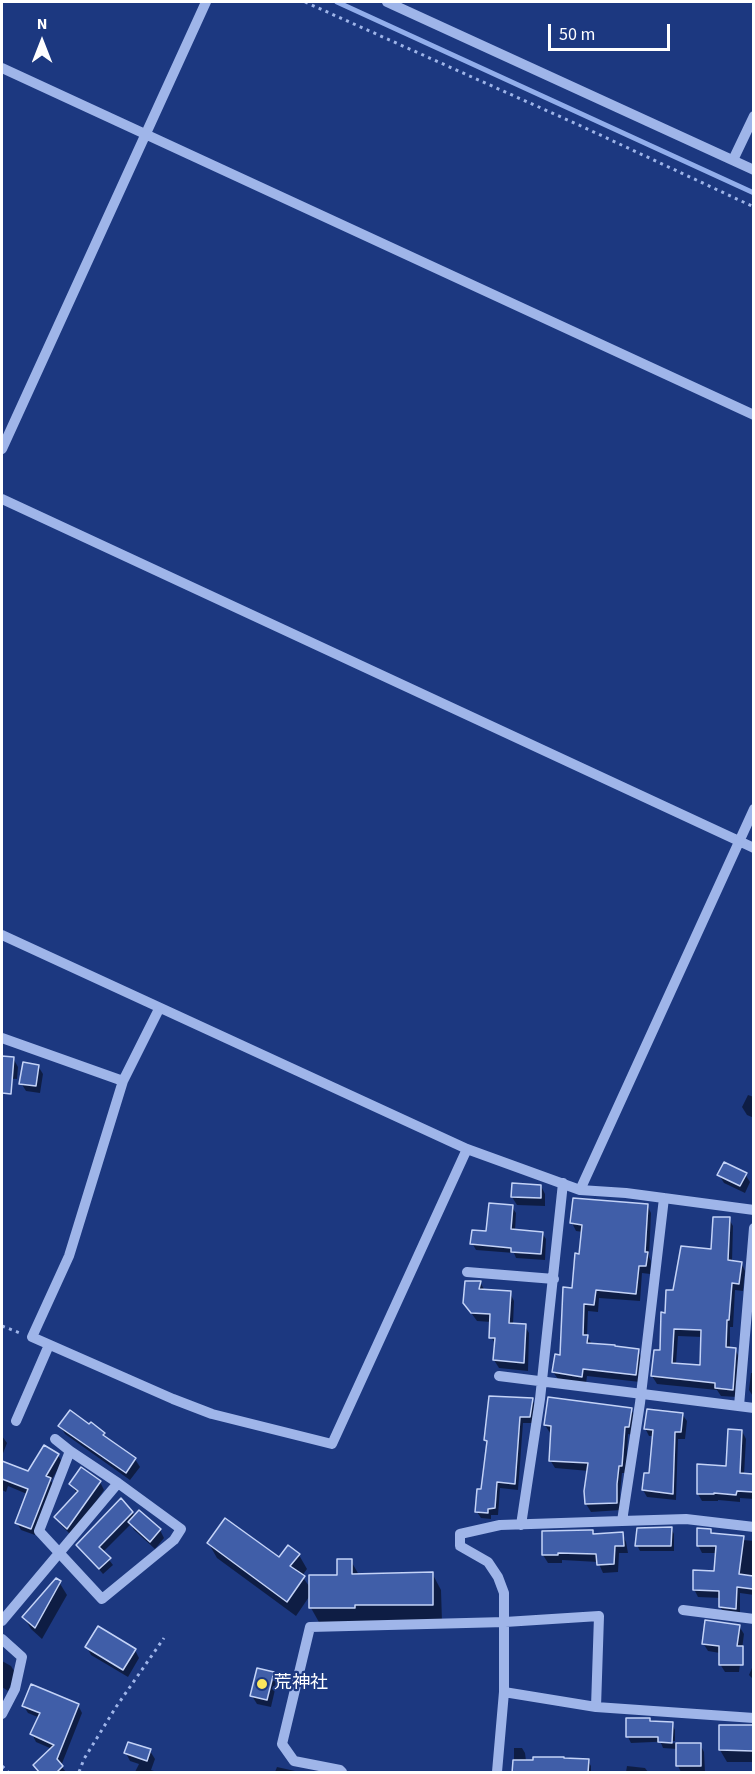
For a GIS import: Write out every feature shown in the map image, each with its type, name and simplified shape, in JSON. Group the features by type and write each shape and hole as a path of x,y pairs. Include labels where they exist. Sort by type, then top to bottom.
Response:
{"street":[{"path":"2,448 206,2"},
{"path":"387,2 753,170"},
{"path":"2,68 753,415"},
{"path":"733,160 753,116"},
{"path":"2,499 753,848"},
{"path":"580,1190 753,809"},
{"path":"2,935 467,1149 580,1190 753,1210"},
{"path":"159,1009 123,1081 69,1256 32,1337 49,1345 212,1414 332,1444 467,1149"},
{"path":"2,1038 123,1081"},
{"path":"521,1524 542,1382 563,1183"},
{"path":"622,1521 641,1394 664,1198"},
{"path":"739,1406 750,1324 753,1228"},
{"path":"466,1272 554,1279"},
{"path":"16,1421 49,1345"},
{"path":"499,1376 753,1408"},
{"path":"55,1439 181,1529 174,1540 102,1599 39,1531 70,1451"},
{"path":"2,1621 118,1483"},
{"path":"497,1773 504,1692 504,1593 498,1577 488,1562 460,1546 460,1534 500,1525 686,1519 753,1527"},
{"path":"683,1610 753,1619"},
{"path":"342,1773 340,1770 294,1761 282,1744 310,1627 505,1622 599,1616 596,1707"},
{"path":"2,1639 22,1657 15,1689 2,1714"},
{"path":"504,1692 596,1707 753,1718"}],"path":[{"path":"305,2 570,121 753,207"},
{"path":"2,1326 32,1337"},
{"path":"80,1773 84,1759 116,1707 164,1638"},
{"path":"2,1766 8,1773"}],"building":[{"path":"2,1056 14,1057 11,1094 2,1093"},
{"path":"23,1062 39,1065 36,1086 19,1084"},
{"path":"724,1162 747,1173 740,1186 717,1175"},
{"path":"512,1183 541,1185 541,1198 511,1197"},
{"path":"573,1198 648,1204 645,1252 648,1252 646,1266 639,1266 636,1294 596,1290 594,1305 584,1304 583,1335 588,1335 587,1343 639,1349 636,1375 583,1369 582,1377 552,1372 555,1354 560,1355 563,1287 572,1288 575,1253 579,1254 582,1225 570,1223"},
{"path":"489,1203 513,1205 511,1229 543,1232 541,1254 511,1252 511,1248 470,1244 472,1230 486,1231"},
{"path":"713,1217 730,1217 728,1260 742,1262 739,1284 732,1283 729,1320 727,1320 726,1347 736,1348 733,1390 715,1388 715,1383 651,1376 654,1350 660,1350 661,1312 665,1313 666,1290 673,1290 681,1246 711,1249","holes":["674,1329 701,1330 700,1365 672,1363"]},
{"path":"465,1281 481,1281 479,1289 511,1291 509,1323 526,1324 524,1363 493,1360 495,1338 489,1338 490,1314 471,1313 463,1303"},
{"path":"489,1396 533,1398 530,1417 520,1417 515,1484 497,1482 495,1508 488,1509 488,1513 475,1512 477,1489 481,1489 487,1441 484,1440"},
{"path":"548,1397 632,1408 629,1427 625,1427 622,1466 619,1466 617,1484 617,1503 585,1504 584,1491 588,1463 549,1461 551,1426 544,1425"},
{"path":"647,1409 683,1413 681,1432 675,1432 673,1494 642,1490 644,1473 649,1473 653,1430 644,1429"},
{"path":"70,1410 89,1424 91,1422 105,1433 103,1435 136,1458 126,1473 58,1426"},
{"path":"728,1429 742,1430 740,1473 753,1474 753,1492 737,1491 736,1495 697,1494 697,1464 726,1466"},
{"path":"44,1445 59,1454 46,1476 51,1478 31,1529 15,1523 28,1489 2,1479 2,1461 28,1471"},
{"path":"81,1467 101,1481 67,1529 54,1517 78,1491 69,1484"},
{"path":"121,1498 133,1512 99,1547 111,1558 99,1569 76,1545"},
{"path":"139,1510 161,1529 150,1542 128,1522"},
{"path":"225,1518 279,1557 288,1545 300,1554 290,1566 305,1576 287,1602 207,1543"},
{"path":"672,1527 671,1546 635,1546 637,1528"},
{"path":"697,1528 711,1529 711,1533 744,1536 739,1574 753,1576 753,1589 737,1587 736,1609 719,1607 719,1591 693,1590 693,1570 714,1571 716,1546 697,1546"},
{"path":"593,1530 593,1534 623,1532 624,1546 615,1546 614,1564 597,1565 596,1554 542,1555 542,1531"},
{"path":"337,1559 352,1559 352,1574 433,1572 433,1605 355,1605 355,1608 309,1608 309,1575 337,1575"},
{"path":"56,1578 61,1581 35,1628 22,1617"},
{"path":"705,1620 740,1625 737,1646 743,1646 743,1665 719,1665 719,1646 702,1644"},
{"path":"98,1626 136,1649 123,1670 85,1647"},
{"name":"荒神社","path":"257,1668 274,1672 267,1700 250,1696"},
{"path":"31,1684 79,1704 57,1759 63,1766 56,1773 40,1773 33,1765 54,1745 30,1734 40,1713 22,1706"},
{"path":"626,1718 650,1718 650,1721 673,1722 672,1743 658,1742 658,1737 626,1737"},
{"path":"719,1725 753,1725 753,1751 719,1750"},
{"path":"128,1742 151,1749 147,1761 124,1753"},
{"path":"676,1743 701,1743 701,1766 676,1766"},
{"path":"533,1757 589,1759 588,1773 512,1773 513,1760 533,1760"}],"waterway":[{"path":"337,2 754,193"}],"place":[{"name":"荒神社","path":"262,1684"}]}
